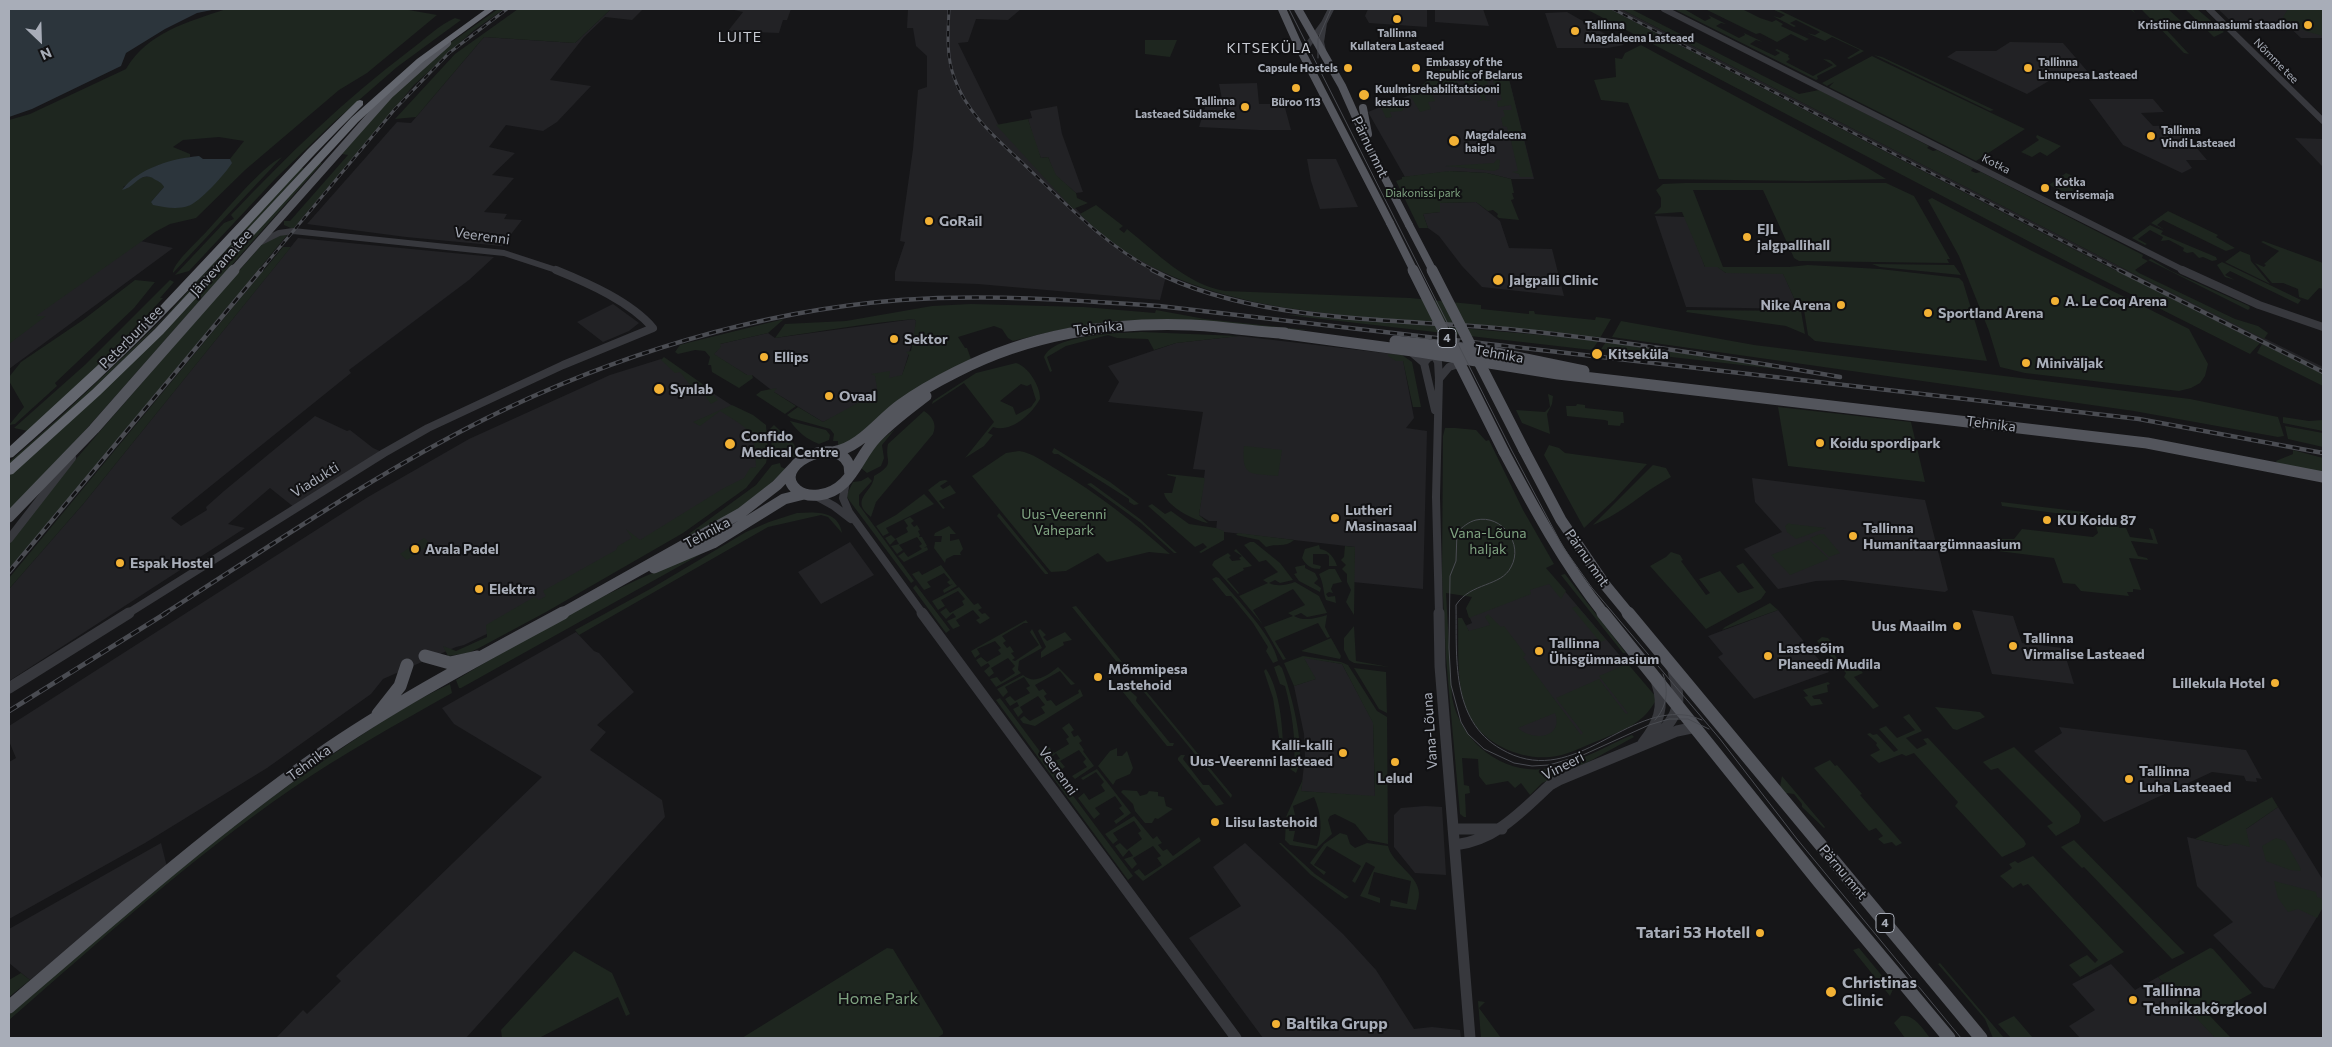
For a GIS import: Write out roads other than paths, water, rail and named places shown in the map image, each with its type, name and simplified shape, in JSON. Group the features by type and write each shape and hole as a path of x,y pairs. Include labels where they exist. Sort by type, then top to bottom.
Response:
{"highway":[{"name":"Järvevana tee","path":"9,454 69,402 149,323 294,168 360,103 428,48 482,9"},
{"name":"Järvevana tee","path":"265,216 312,163 366,108 416,65 491,9"},
{"name":"Peterburi tee","path":"9,470 142,348 265,216"}],"main road":[{"name":"Pärnu mnt","path":"1282,9 1302,53 1390,223 1504,452 1562,559 1582,588 1680,707 1832,898 1949,1038"},
{"name":"Pärnu mnt","path":"1298,9 1342,86 1368,144 1524,450 1561,520 1582,553 1606,586 1981,1038"},
{"name":"Järvevana tee","path":"9,517 94,429 389,95 460,33"},
{"path":"1363,108 1368,132 1368,144"},
{"name":"Tehnika","path":"833,452 850,448 890,411 980,360 1044,337 1110,325 1160,324 1279,333 1327,334 1424,344 1521,358 1657,385"},
{"name":"Tehnika","path":"1279,333 1407,350 1469,361 1657,385 2129,441 2323,476"},
{"name":"Tehnika","path":"848,478 871,443 891,422 934,390 980,360"},
{"path":"820,452 833,452 846,459 850,468 848,478 830,493 809,494 793,484 791,476 794,467 808,456 820,452"},
{"name":"Tehnika","path":"9,1007 240,814 335,744 372,721 665,555 727,524 758,502 780,483 794,467"},
{"name":"Tehnika","path":"611,586 713,543 779,502 809,494"},
{"path":"425,656 450,663 498,650"},
{"path":"372,721 400,686 407,665"},
{"name":"Tehnika","path":"9,1002 37,982"}],"street":[{"path":"1302,53 1324,23 1331,9"},
{"name":"Kotka","path":"1664,9 2204,281 2259,306 2323,327"},
{"name":"Nõmme tee","path":"2206,9 2216,16"},
{"name":"Nõmme tee","path":"2209,9 2323,121"},
{"path":"1323,51 1324,23"},
{"path":"281,218 280,226 288,231"},
{"path":"259,244 268,237 288,231"},
{"name":"Veerenni","path":"288,231 504,253 542,264 578,279 641,314 653,328"},
{"name":"Viadukti","path":"9,688 87,637 428,428 610,344 653,328"},
{"path":"1424,344 1434,355"},
{"path":"1407,350 1417,356 1424,364 1428,358 1445,352 1521,358"},
{"name":"Vana-Lõuna","path":"1434,355 1438,362 1439,379 1436,573 1440,666 1470,1038"},
{"path":"1439,379 1449,367 1457,363 1469,361"},
{"name":"Vana-Lõuna","path":"1424,364 1437,420"},
{"path":"9,538 94,429"},
{"name":"Veerenni","path":"848,478 843,491 843,500 855,522 1236,1038"},
{"name":"Veerenni","path":"809,494 834,506 855,522"},
{"path":"1670,662 1677,683 1680,707"},
{"path":"1642,745 1654,730 1661,711 1660,693 1653,676"},
{"name":"Vineeri","path":"1455,845 1463,845 1491,836 1502,829 1550,785 1654,740 1675,718 1680,707"},
{"path":"1654,740 1684,728 1696,727"},
{"path":"1453,829 1502,829"}],"tram line":[{"path":"1289,9 1512,451 1563,547 1592,588 1720,739 1797,839 1961,1038"},
{"path":"1318,58 1318,39 1331,9"},
{"path":"1657,717 1639,723 1573,754 1550,760 1526,759 1501,749 1484,737 1473,721 1465,704 1460,685 1457,665 1456,605 1470,592 1493,582 1506,573 1511,567 1515,549 1512,540 1502,526 1486,519 1468,523 1457,532 1456,561 1450,576 1449,648 1451,685 1461,722 1468,734 1484,749 1514,763 1532,766 1549,765 1583,755 1649,725 1669,719 1688,719 1709,729"},
{"path":"1657,717 1666,698 1663,674"},
{"path":"1657,717 1686,715 1702,720"}],"railway":[{"path":"260,271 395,109 449,53 507,9"},
{"path":"949,9 948,43 951,69 960,91 976,116 997,139 1090,226 1121,250 1155,271"},
{"path":"1613,9 2121,271"},
{"path":"9,572 261,270"},
{"path":"1152,270 1192,288 1235,300 1280,309 1326,316 1550,333 1674,350 1840,377"},
{"path":"2121,271 2323,372"},
{"path":"164,614 322,512 402,464 485,419 534,396 636,356 741,326 794,314 901,300 998,298 1159,306 2139,419 2323,453"},
{"path":"9,711 166,613"}],"place":[{"name":"Tallinna Kullatera Lasteaed","path":"1397,19"},
{"name":"Kristiine Gümnaasiumi staadion","path":"2308,25"},
{"name":"Tallinna Magdaleena Lasteaed","path":"1575,31"},
{"name":"Capsule Hostels","path":"1348,68"},
{"name":"Embassy of the Republic of Belarus","path":"1416,68"},
{"name":"Tallinna Linnupesa Lasteaed","path":"2028,68"},
{"name":"Büroo 113","path":"1296,88"},
{"name":"Kuulmisrehabilitatsiooni keskus","path":"1364,95"},
{"name":"Tallinna Lasteaed Südameke","path":"1245,107"},
{"name":"Tallinna Vindi Lasteaed","path":"2151,136"},
{"name":"Magdaleena haigla","path":"1454,141"},
{"name":"Kotka tervisemaja","path":"2045,188"},
{"name":"GoRail","path":"929,221"},
{"name":"EJL jalgpallihall","path":"1747,237"},
{"name":"Jalgpalli Clinic","path":"1498,280"},
{"name":"A. Le Coq Arena","path":"2055,301"},
{"name":"Nike Arena","path":"1841,305"},
{"name":"Sportland Arena","path":"1928,313"},
{"name":"Sektor","path":"894,339"},
{"name":"Kitseküla","path":"1597,354"},
{"name":"Ellips","path":"764,357"},
{"name":"Miniväljak","path":"2026,363"},
{"name":"Synlab","path":"659,389"},
{"name":"Ovaal","path":"829,396"},
{"name":"Koidu spordipark","path":"1820,443"},
{"name":"Confido Medical Centre","path":"730,444"},
{"name":"Lutheri Masinasaal","path":"1335,518"},
{"name":"KU Koidu 87","path":"2047,520"},
{"name":"Tallinna Humanitaargümnaasium","path":"1853,536"},
{"name":"Avala Padel","path":"415,549"},
{"name":"Espak Hostel","path":"120,563"},
{"name":"Elektra","path":"479,589"},
{"name":"Uus Maailm","path":"1957,626"},
{"name":"Tallinna Virmalise Lasteaed","path":"2013,646"},
{"name":"Tallinna Ühisgümnaasium","path":"1539,651"},
{"name":"Lastesõim Planeedi Mudila","path":"1768,656"},
{"name":"Mõmmipesa Lastehoid","path":"1098,677"},
{"name":"Lillekula Hotel","path":"2275,683"},
{"name":"Kalli-kalli Uus-Veerenni lasteaed","path":"1343,753"},
{"name":"Lelud","path":"1395,762"},
{"name":"Tallinna Luha Lasteaed","path":"2129,779"},
{"name":"Liisu lastehoid","path":"1215,822"},
{"name":"Tatari 53 Hotell","path":"1760,933"},
{"name":"Christinas Clinic","path":"1831,992"},
{"name":"Tallinna Tehnikakõrgkool","path":"2133,1000"},
{"name":"Baltika Grupp","path":"1276,1024"}],"district":[{"name":"LUITE","path":"740,37"},
{"name":"KITSEKÜLA","path":"1269,48"}],"park label":[{"name":"Diakonissi park","path":"1423,193"},
{"name":"Uus-Veerenni Vahepark","path":"1064,522"},
{"name":"Vana-Lõuna haljak","path":"1488,542"},
{"name":"Home Park","path":"878,999"}]}
